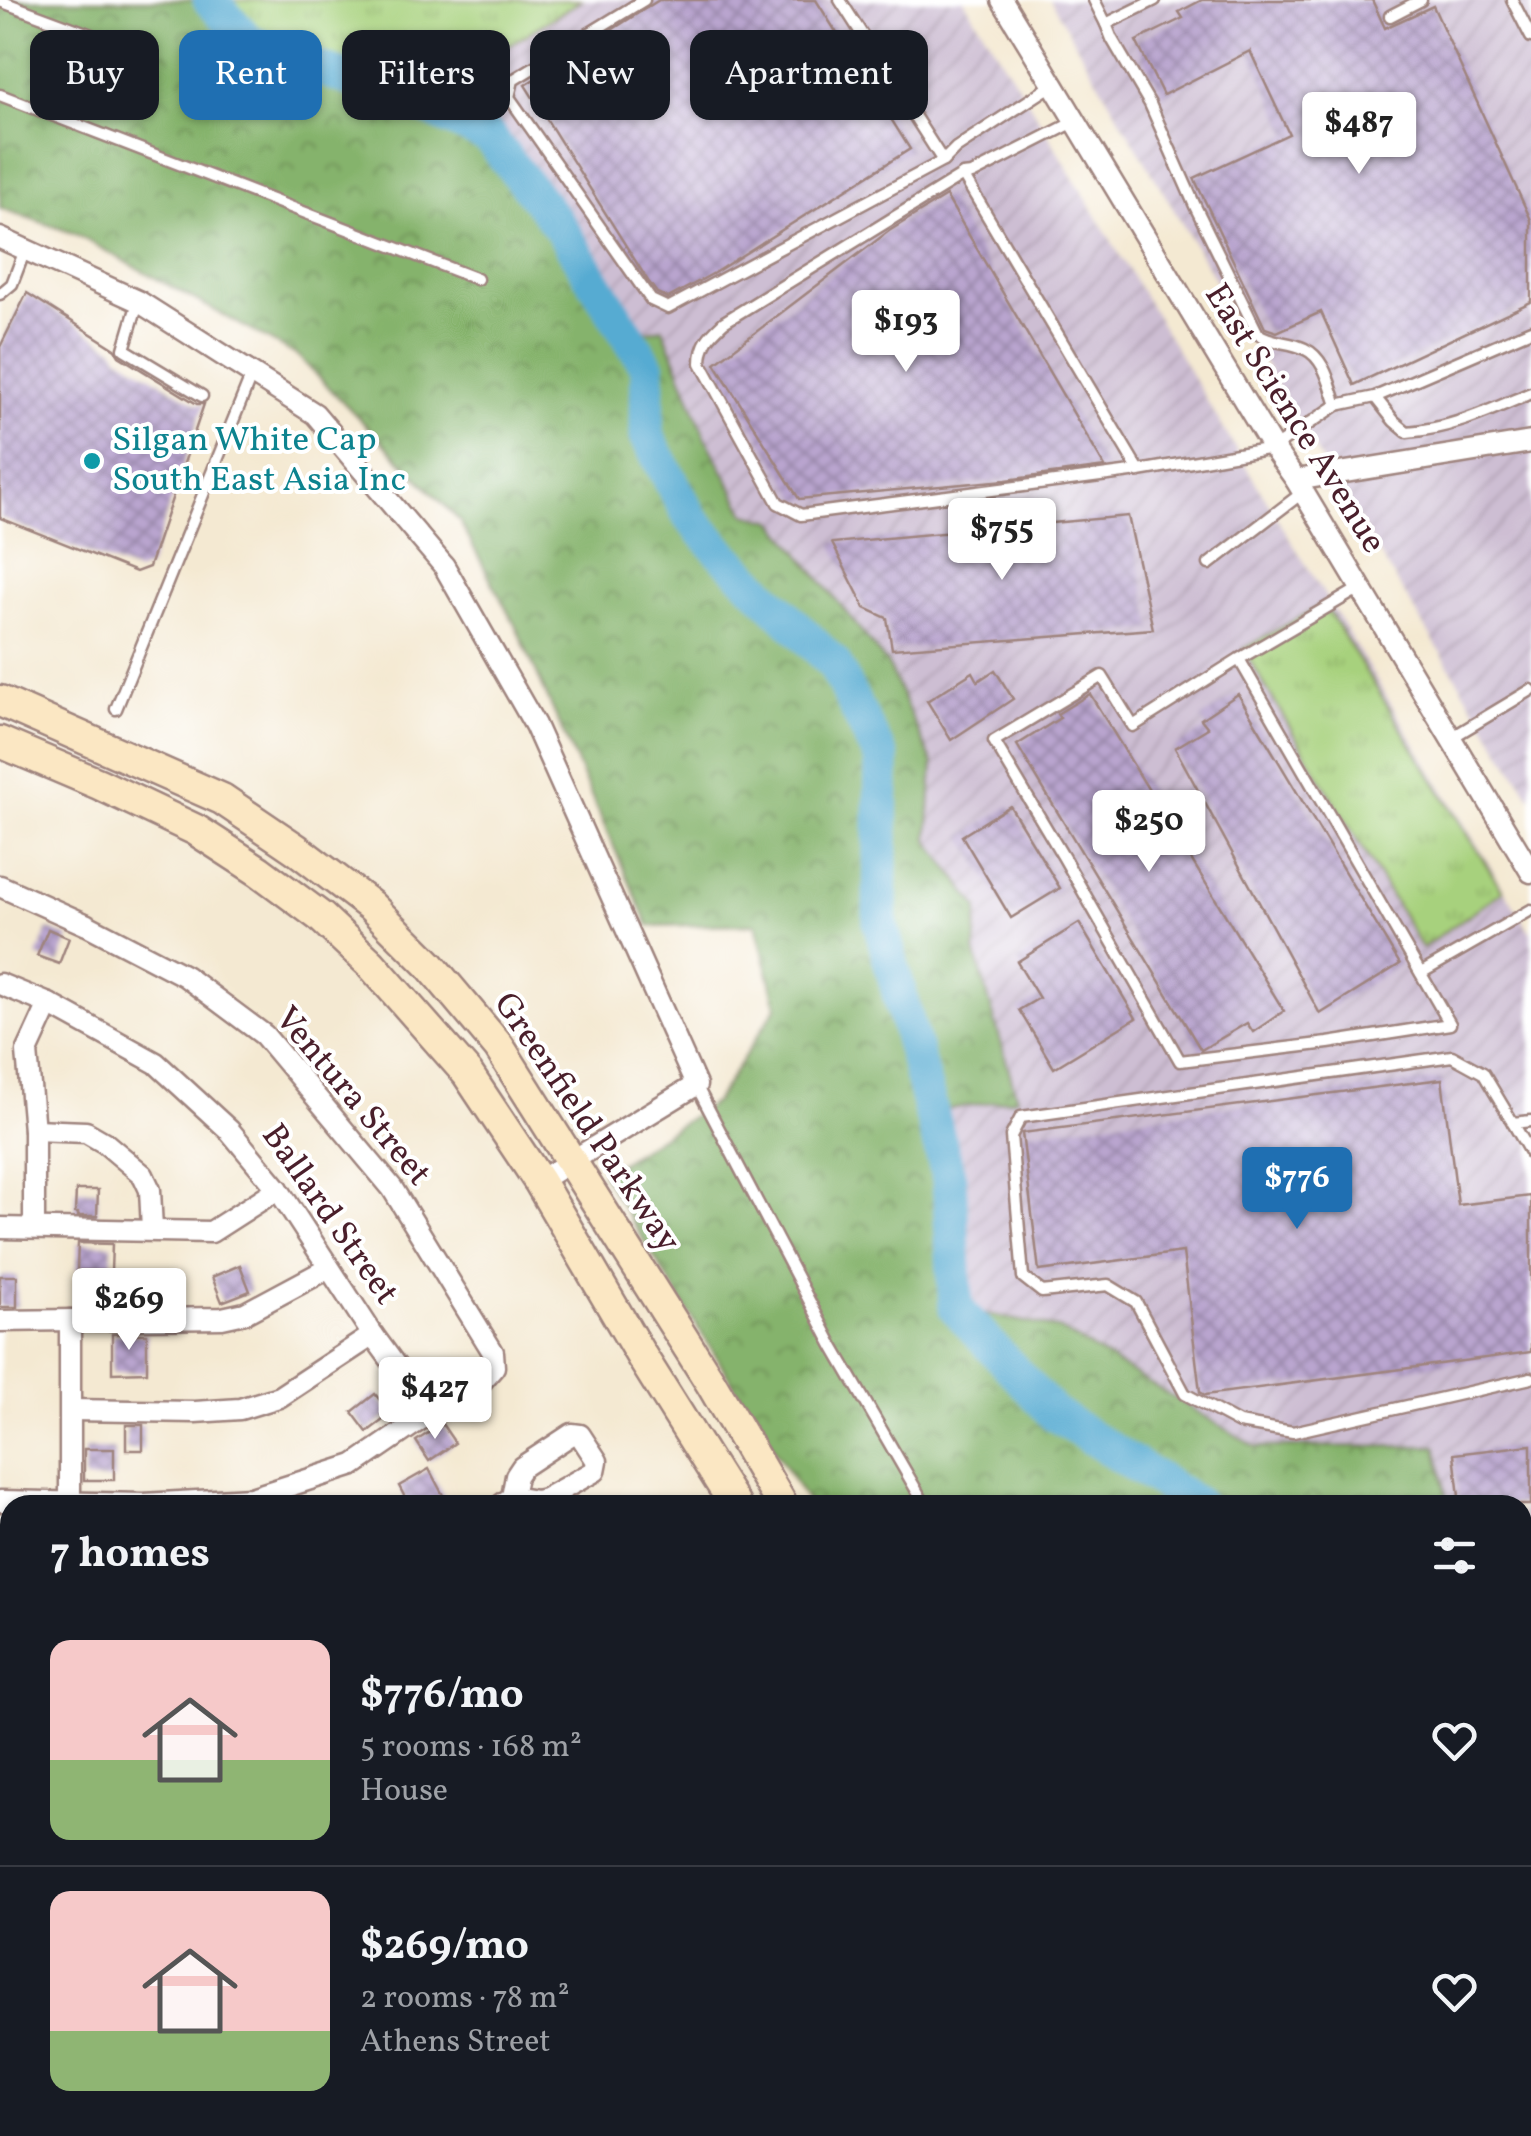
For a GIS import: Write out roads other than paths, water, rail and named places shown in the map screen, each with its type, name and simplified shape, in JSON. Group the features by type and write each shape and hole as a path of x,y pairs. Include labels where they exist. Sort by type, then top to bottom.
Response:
{"main road":[{"name":"Greenfield Parkway","path":"0,701 222,799 371,906 429,964 499,1047 711,1383 776,1495"},
{"name":"Greenfield Parkway","path":"0,742 196,830 321,917 372,964 468,1073 539,1181 729,1495"}],"street":[{"name":"East Science Avenue","path":"1002,0 1531,872"},
{"path":"0,238 138,302 315,414 444,566 534,725 696,1085 539,1181"},
{"path":"1299,486 1531,442"},
{"name":"Ventura Street","path":"0,886 185,976 264,1035 335,1117 392,1188 494,1352 494,1367 480,1383 430,1413"},
{"name":"Ballard Street","path":"0,984 49,1004 156,1064 229,1130 278,1189 430,1413"},
{"path":"34,1227 34,1130 26,1052 49,1004"},
{"path":"34,1130 86,1132 105,1142 143,1174 150,1190 152,1229"},
{"path":"0,1228 211,1232 278,1189"},
{"path":"0,1320 222,1318 245,1313 330,1268"},
{"path":"70,1320 70,1495"},
{"path":"71,1410 240,1410 279,1398 374,1335"},
{"path":"260,1495 354,1464 430,1413"}],"lane":[{"path":"644,0 514,80 509,97 651,300 668,308 943,162 956,148 1054,84"},
{"path":"840,0 943,162"},
{"path":"1094,0 1150,104 1258,334 1273,342 1305,349 1320,360 1337,405"},
{"path":"1106,24 1155,0"},
{"path":"1390,16 1421,0"},
{"path":"1512,0 1531,37"},
{"path":"0,1 78,30"},
{"path":"0,95 477,279"},
{"path":"1074,122 963,175 724,322 708,336 701,350 701,363 778,503 801,515 1139,471 1273,448 1337,405 1375,398 1531,330"},
{"path":"963,175 1139,471"},
{"path":"0,294 12,284 26,250"},
{"path":"138,302 124,349 202,396"},
{"path":"116,709 252,374"},
{"path":"1375,398 1407,432 1452,425 1530,393"},
{"path":"1209,564 1299,486"},
{"path":"1239,659 1450,1024 1180,1061 994,741 1102,676 1133,726 1239,659 1360,588"},
{"path":"1451,738 1531,690"},
{"path":"1420,972 1531,910"},
{"path":"1531,1154 1483,1073 1452,1056 1021,1117 1011,1136 1024,1277 1042,1292 1108,1285 1136,1302 1186,1394 1239,1423 1293,1432 1531,1378"},
{"path":"696,1085 833,1346 919,1495"},
{"path":"1513,1123 1531,1121"}],"waterway":[{"path":"210,0 251,43 406,98 489,137 560,227 648,367 647,436 691,518 834,664 882,759 880,922 949,1178 956,1308 1053,1413 1182,1495"}],"place":[{"name":"Silgan White Cap South East Asia Inc","path":"92,461"}]}
